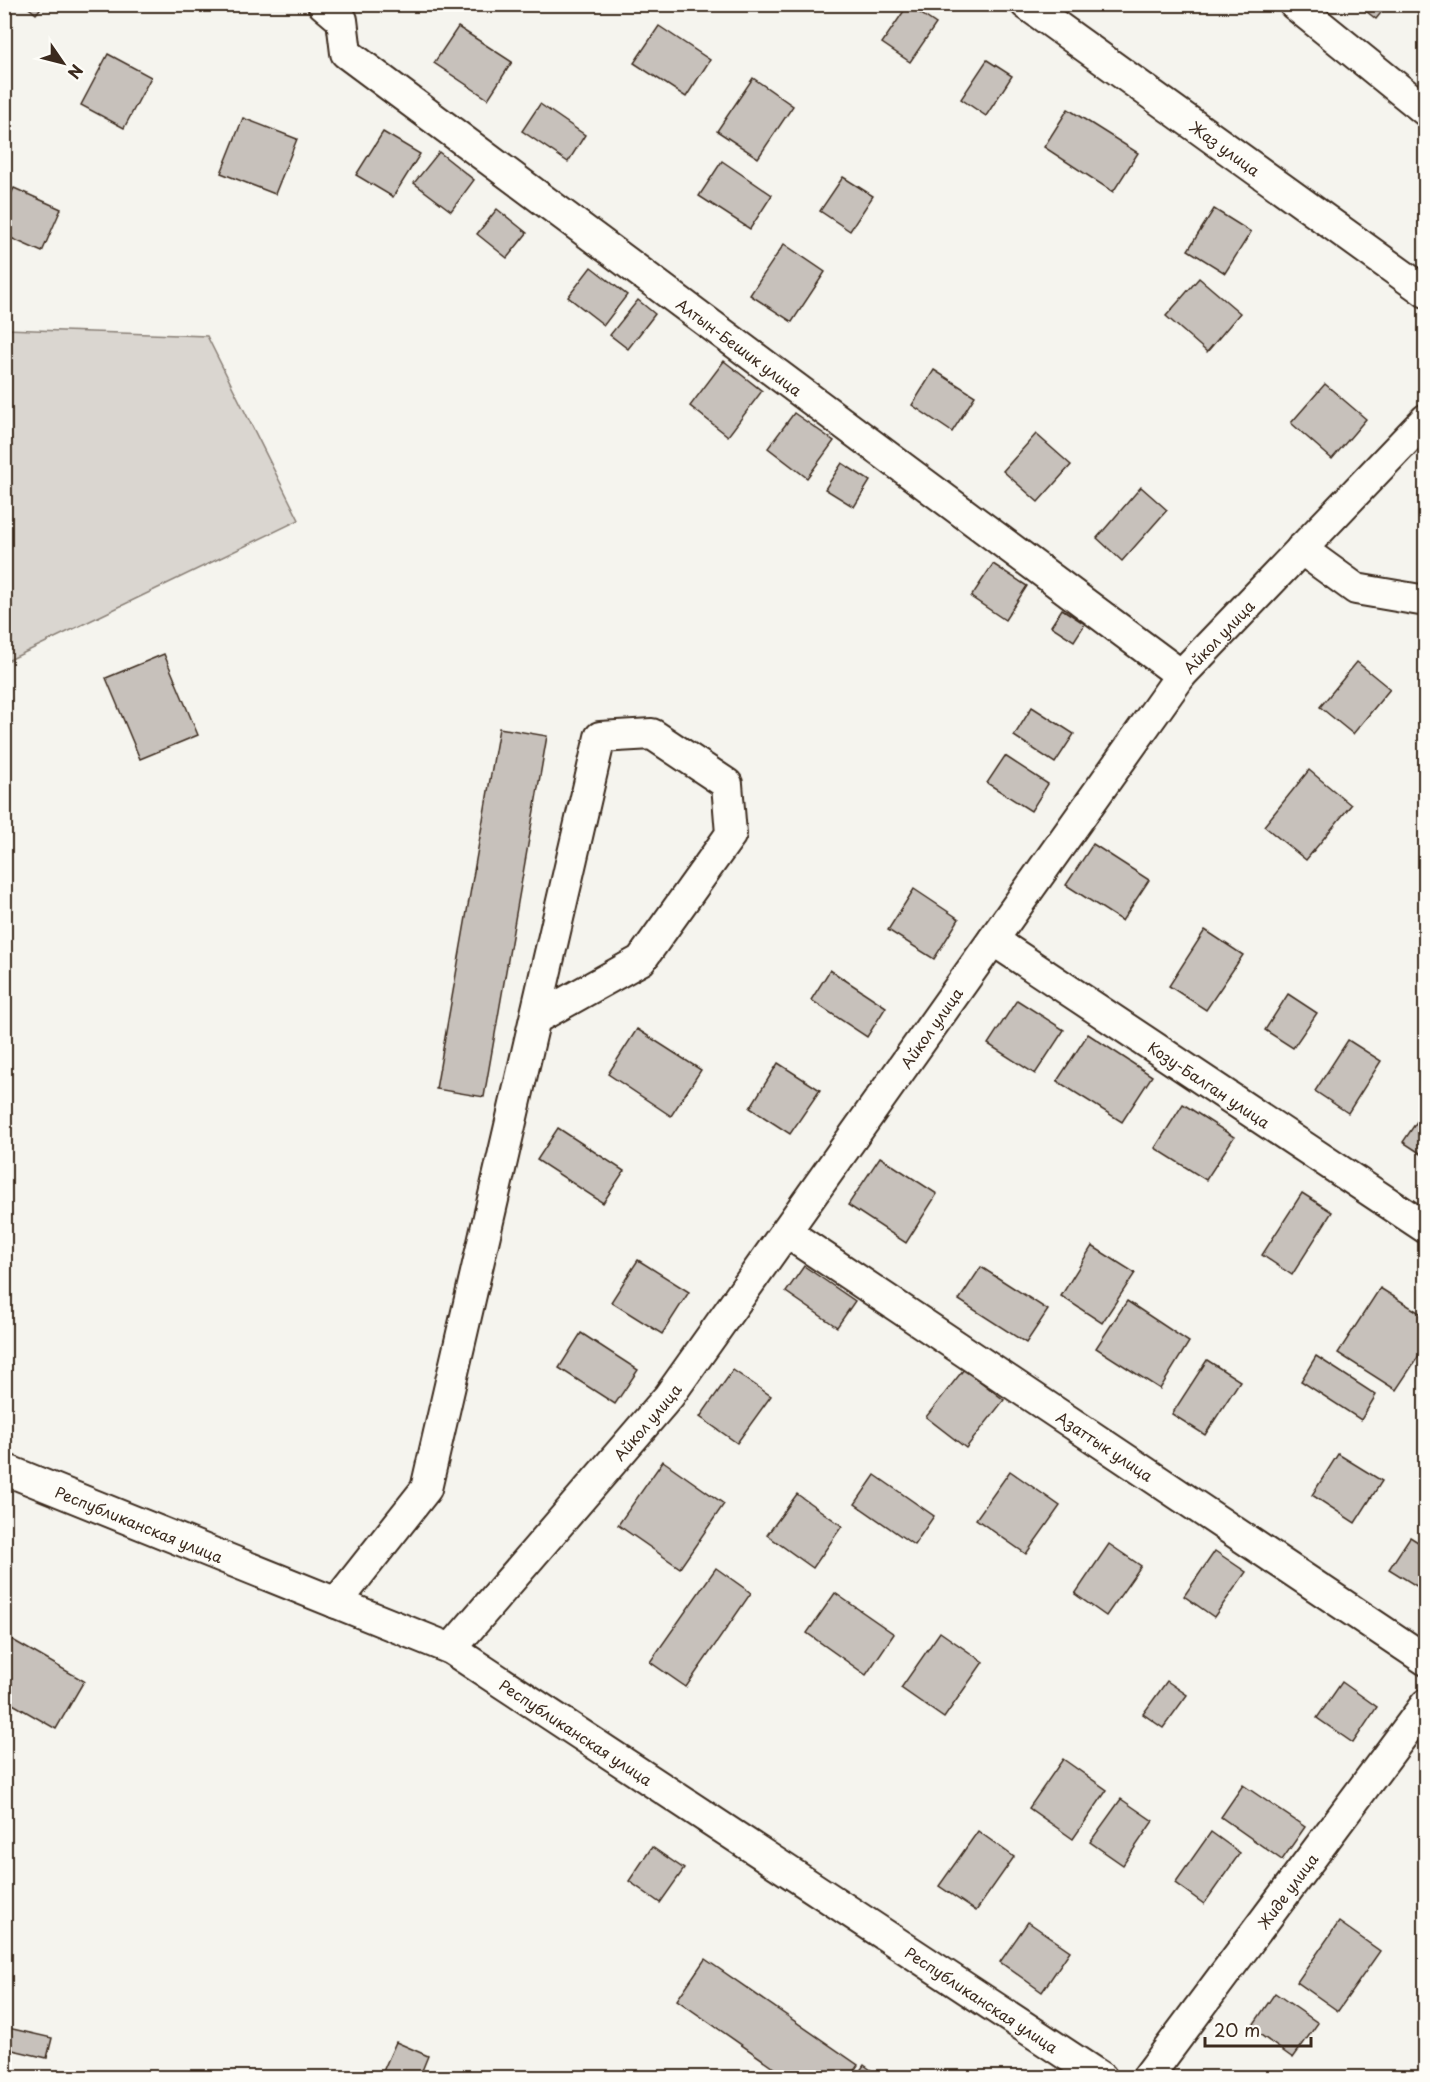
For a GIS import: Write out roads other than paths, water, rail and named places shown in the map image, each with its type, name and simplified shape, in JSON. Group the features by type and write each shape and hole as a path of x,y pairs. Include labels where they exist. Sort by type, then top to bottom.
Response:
{"street":[{"name":"Алтын-Бешик улица","path":"323,4 342,20 345,53 1181,675"},
{"name":"Жаз улица","path":"1026,4 1425,292"},
{"path":"1294,4 1425,111"},
{"name":"Айкол улица","path":"451,1649 669,1396 1181,675 1425,419"},
{"path":"1301,549 1356,590 1425,601"},
{"path":"336,1603 426,1490 600,737 652,734 727,784 731,834 641,960 535,1019"},
{"name":"Козу-Балган улица","path":"993,940 1425,1228"},
{"name":"Азаттык улица","path":"786,1232 1425,1660"},
{"name":"Республиканская улица","path":"4,1469 451,1649 1102,2078"},
{"name":"Жиде улица","path":"1146,2078 1425,1704"}]}
